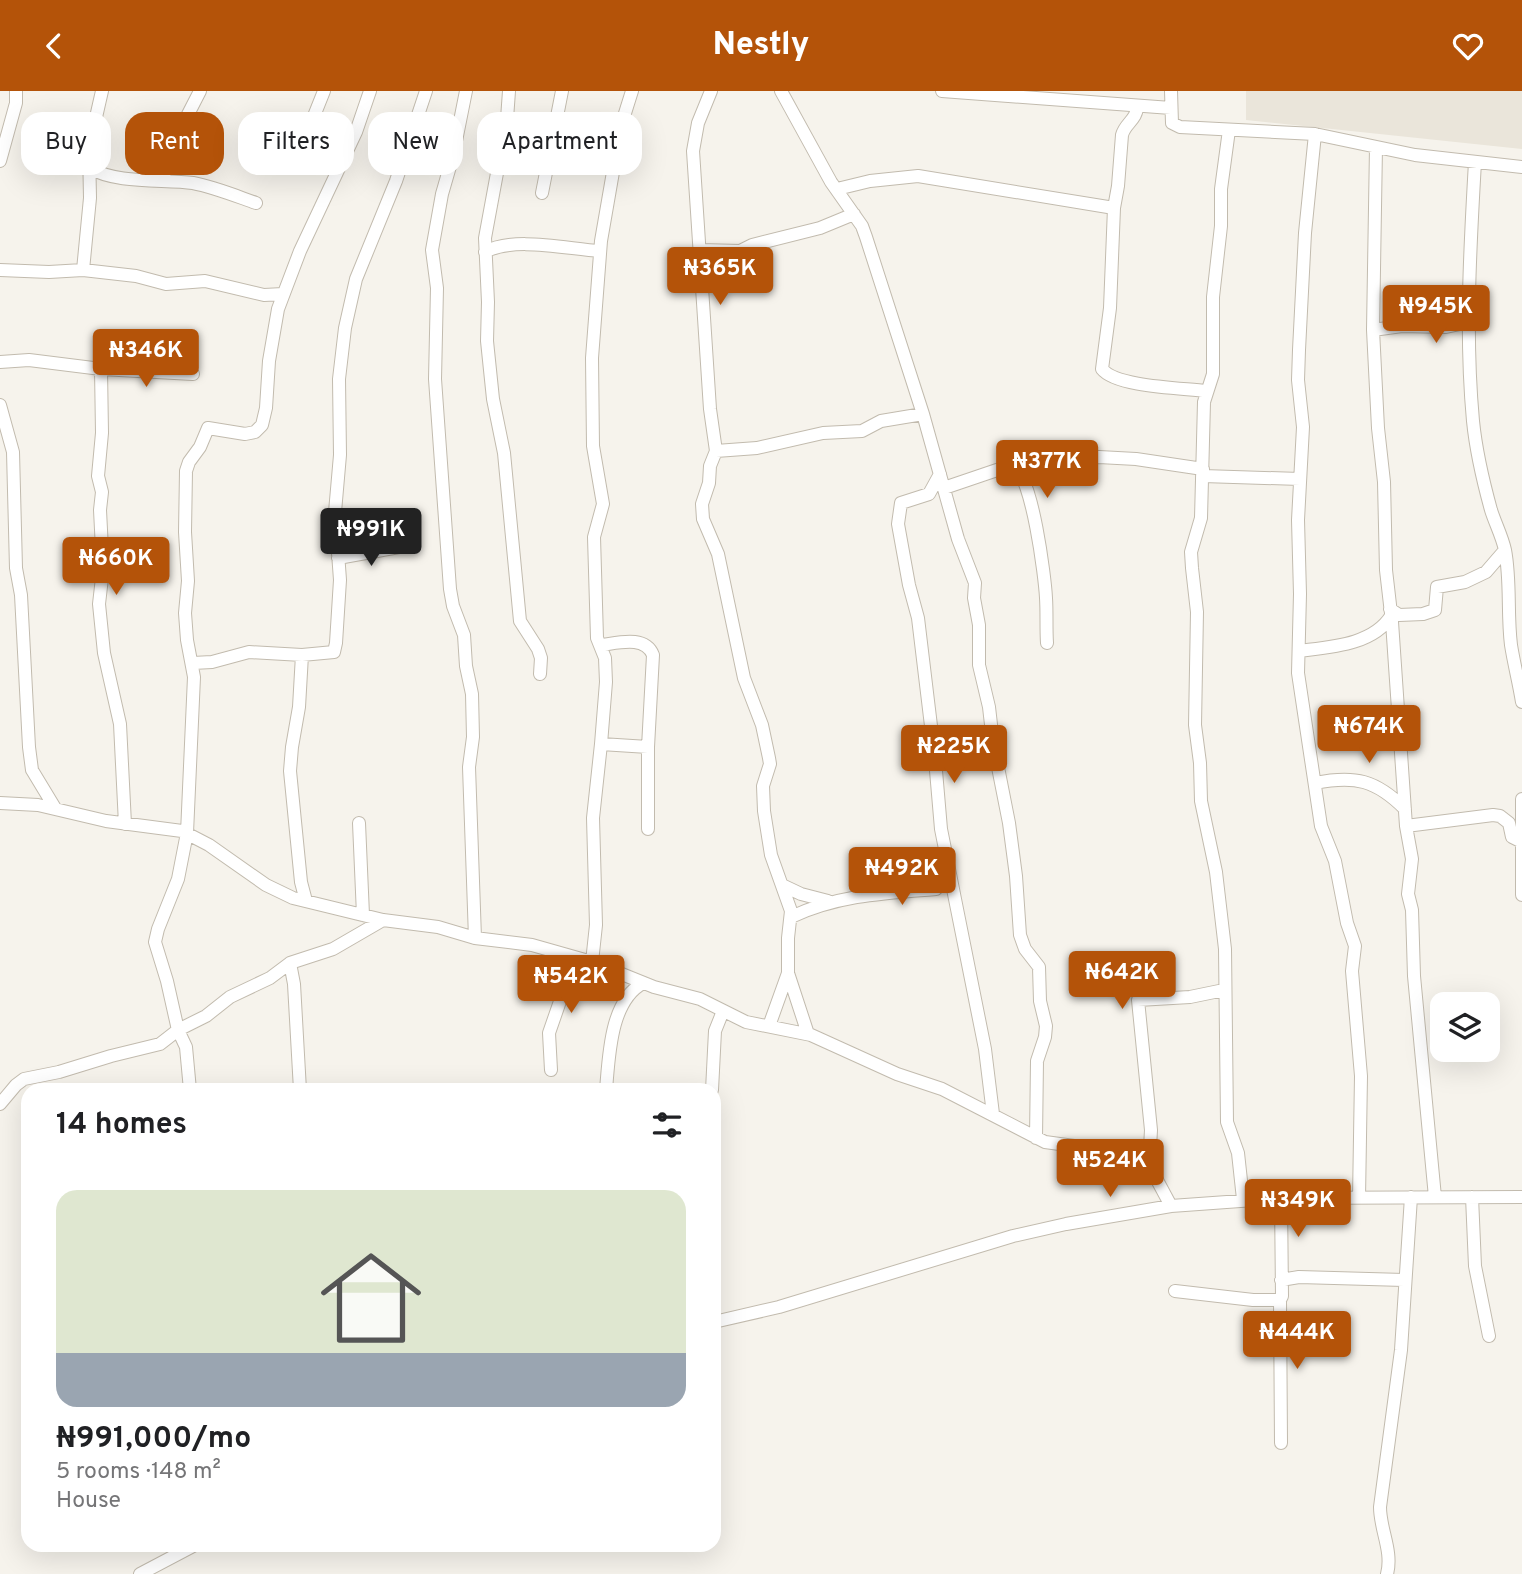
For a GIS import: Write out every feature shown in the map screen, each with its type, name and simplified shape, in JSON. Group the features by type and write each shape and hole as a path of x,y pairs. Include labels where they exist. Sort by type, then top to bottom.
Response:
{"street":[{"path":"0,161 16,103 16,91"},
{"path":"97,112 102,91"},
{"path":"162,181 181,128 200,91"},
{"path":"316,112 324,91"},
{"path":"189,1083 186,1047 177,1030 155,942 178,879 187,833 193,663 187,640 185,613 188,581 184,532 187,466 201,447 208,428 244,434 255,432 262,425 267,408 269,361 278,309 305,239 356,132 370,91"},
{"path":"193,663 212,662 249,652 302,655 334,652 339,603 335,512 340,455 339,379 349,305 359,270 396,181 426,91"},
{"path":"466,91 432,250 437,288 437,420 450,589 464,635 472,694 473,737 469,767 474,938"},
{"path":"509,91 507,119 485,238 488,367 504,453 520,621 538,649 541,658 540,674"},
{"path":"542,193 562,91"},
{"path":"592,962 596,925 593,818 606,682 605,658 597,638 594,537 603,504 593,446 591,383 600,251 621,126 632,91"},
{"path":"781,91 866,237 923,414 958,539 975,583 979,665 1009,823 1020,935 1025,949 1039,967 1040,1001 1046,1026 1037,1061 1036,1137"},
{"path":"942,91 1171,108"},
{"path":"1171,91 1172,123 1176,126 1315,134 1415,155 1522,167"},
{"path":"706,94 693,151 710,409 716,451 702,504 703,519 720,562 744,677 762,725 769,758 770,764 763,786 764,811 771,855 791,917 788,973 808,1034"},
{"path":"1137,106 1133,120 1122,135 1114,208 1110,307 1102,369 1106,374 1139,385 1206,391"},
{"path":"1229,130 1221,189 1221,226 1213,297 1213,374 1206,391 1200,527 1192,552 1197,611 1195,725 1201,800 1216,872 1225,949 1227,1122 1238,1153 1243,1199"},
{"path":"1315,134 1305,233 1298,380 1303,427 1300,479 1300,696 1321,826 1335,861 1347,923 1355,946 1352,971 1361,1076 1359,1198"},
{"path":"1376,147 1373,330 1378,428 1384,482 1386,570 1393,616 1406,826 1412,859 1408,894 1412,910 1414,975 1435,1197"},
{"path":"1475,162 1469,322 1470,372 1478,457 1505,550 1510,578 1512,646 1522,701"},
{"path":"83,270 93,175"},
{"path":"100,175 145,182 194,183 256,203"},
{"path":"836,189 870,181 918,176 1114,208"},
{"path":"701,250 740,251 752,245 820,228 854,214"},
{"path":"485,238 497,246"},
{"path":"485,253 497,246 538,245 600,251"},
{"path":"0,270 83,270 136,276 166,283 205,281 264,295 284,294"},
{"path":"1373,330 1402,326 1446,327 1469,322"},
{"path":"0,362 29,360 101,369 193,374"},
{"path":"101,369 99,476 102,492 100,510 103,569 99,604 104,653 120,723 125,824"},
{"path":"0,405 13,452 16,568 21,595 32,770 55,808"},
{"path":"716,451 757,448 823,433 862,431 881,421 923,414"},
{"path":"944,488 997,470 1021,467 1049,457 1118,457 1203,473 1300,479"},
{"path":"1021,467 1040,543 1047,601 1047,643"},
{"path":"940,474 929,495 904,501 897,515 909,585 918,618 935,759 940,829 985,1049 993,1114"},
{"path":"338,558 399,547"},
{"path":"1299,651 1359,639 1385,625 1393,616 1423,614 1436,610 1437,587 1465,582 1486,572 1505,550"},
{"path":"601,645 641,643 651,651 653,673 648,747 648,829"},
{"path":"302,655 299,707 290,771 301,882 306,901"},
{"path":"601,744 648,747"},
{"path":"1315,783 1342,779 1367,782 1382,788 1405,809"},
{"path":"1522,799 1522,895"},
{"path":"0,803 55,808 125,824 167,827 187,833 209,845 266,885 306,901 383,920 438,927 474,938 532,945 592,962 635,984 700,999 746,1022 808,1034 897,1074 942,1089 1053,1144 1074,1146 1108,1156 1144,1162 1149,1165 1171,1206"},
{"path":"1406,826 1496,815 1509,824 1512,837 1521,848"},
{"path":"359,823 363,915"},
{"path":"791,917 831,902 871,894 936,890 950,875"},
{"path":"782,885 831,902"},
{"path":"0,1104 16,1084 24,1079 60,1072 160,1044 177,1030 206,1016 230,996 270,978 290,963 333,949 383,920"},
{"path":"551,1070 549,1033 575,957"},
{"path":"290,963 294,984 300,1083"},
{"path":"769,1026 788,973"},
{"path":"607,1083 617,1014 635,984"},
{"path":"1149,1165 1151,1130 1138,1000 1189,997 1224,990"},
{"path":"712,1083 715,1031 723,1011"},
{"path":"1387,1574 1390,1557 1380,1520 1380,1507 1402,1350 1404,1280 1411,1197"},
{"path":"1472,1197 1475,1266 1489,1336"},
{"path":"721,1320 779,1307 1013,1236 1171,1206 1281,1198 1522,1197"},
{"path":"1281,1198 1281,1443"},
{"path":"1281,1280 1299,1277 1404,1280"},
{"path":"1175,1291 1252,1300 1280,1300"},
{"path":"1388,1549 1399,1574"},
{"path":"140,1574 182,1552"}],"shaded area":[{"path":"1246,91 1522,91 1522,149 1246,120"}]}
